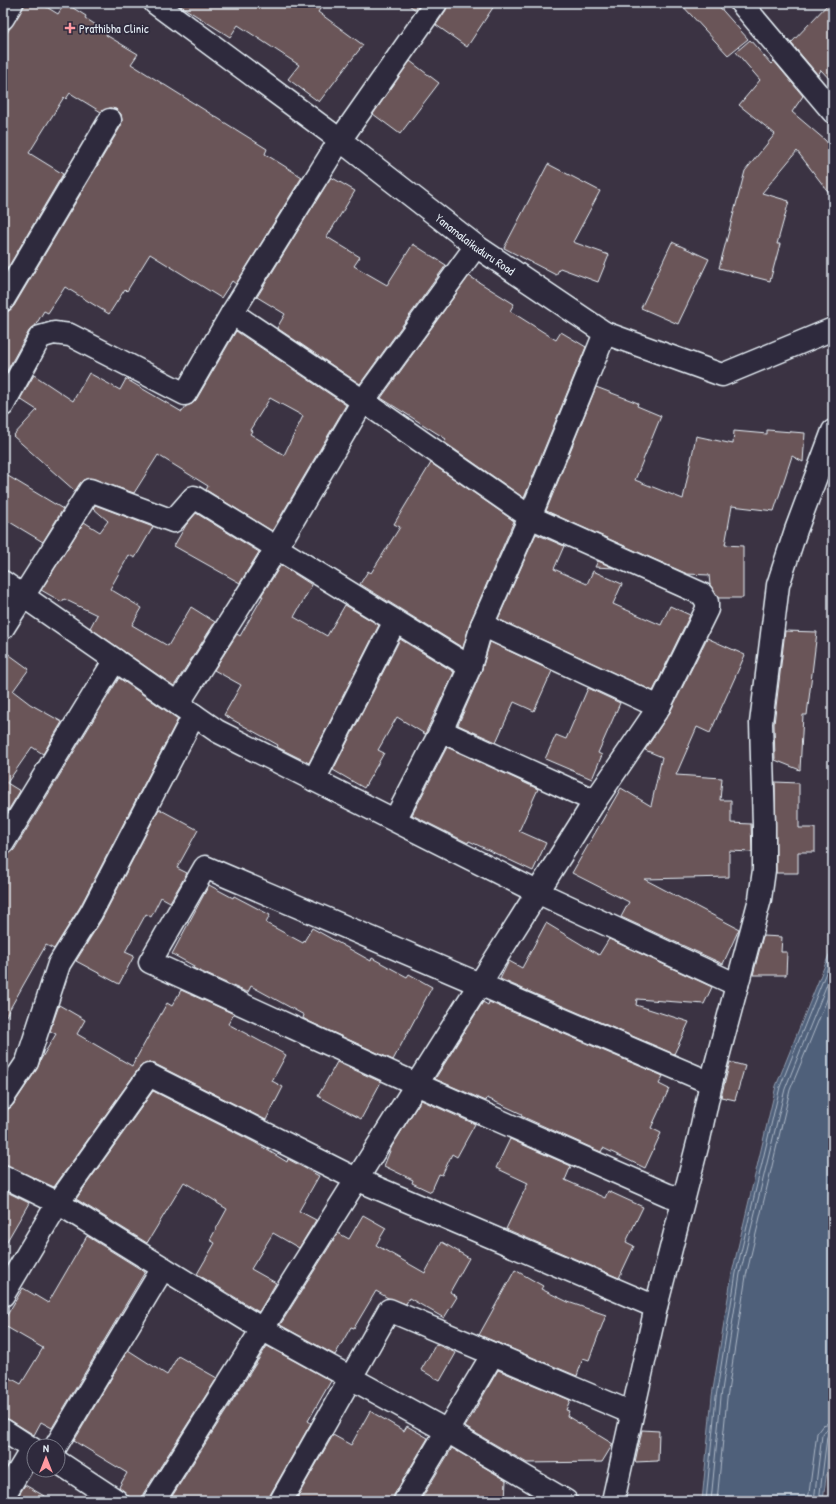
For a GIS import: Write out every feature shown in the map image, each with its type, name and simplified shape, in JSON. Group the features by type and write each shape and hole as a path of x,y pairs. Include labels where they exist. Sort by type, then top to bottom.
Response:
{"street":[{"path":"3,18 12,3"},
{"name":"Yanamalaikuduru Road","path":"155,3 340,140 476,246 606,333 722,375 833,329"},
{"path":"3,405 40,337 54,333 70,335 185,394 232,313 340,140 436,3"},
{"path":"741,3 833,112"},
{"path":"3,300 110,120"},
{"path":"3,1098 27,1062 59,964 91,914 186,709 276,549 364,401 476,246"},
{"path":"154,1501 537,892 595,801 659,707 707,609 707,602 702,594 530,518 364,401 232,313"},
{"path":"395,820 441,732 470,667 482,626 530,518 606,333"},
{"path":"613,1501 656,1307 711,1083 756,920 764,870 764,802 761,723 778,585 796,530 833,431"},
{"path":"3,628 90,490 173,521 194,497 276,549 470,667"},
{"path":"3,582 217,731 537,892 737,985"},
{"path":"314,780 396,621"},
{"path":"482,626 659,707"},
{"path":"3,843 115,660"},
{"path":"441,732 595,801"},
{"path":"683,1199 668,1196 416,1084 150,962 205,867 478,986 711,1083"},
{"path":"3,1295 58,1203 149,1075 356,1179 656,1307"},
{"path":"3,1176 58,1203 262,1329 447,1431 542,1495 566,1501"},
{"path":"61,1438 163,1268"},
{"path":"280,1501 389,1310 632,1414"},
{"path":"405,1501 493,1354"},
{"path":"3,1430 26,1445"},
{"path":"3,1497 26,1461"},
{"path":"66,1467 117,1501"}],"water":[{"path":"833,945 833,1423 823,1501 702,1501 712,1396 732,1273 776,1086"}],"building":[{"path":"26,3 40,3 58,14 65,3 86,16 85,18 107,32 106,35 138,54 131,64 267,149 265,154 302,177 236,284 232,281 221,298 150,254 127,291 125,289 109,314 65,287 48,313 44,311 35,326 29,331 3,378 3,312 9,311 14,306 121,126 122,121 121,114 116,109 110,108 101,112 70,93 66,99 64,97 29,153 63,174 3,276 3,39"},
{"path":"176,3 324,3 318,12 363,45 319,102 288,79 299,65 238,25 230,37"},
{"path":"406,3 421,3 416,10"},
{"path":"448,3 496,3 467,47 436,25 446,10"},
{"path":"680,3 716,3 748,39 728,55"},
{"path":"829,3 833,3 833,83 821,70 818,75 791,43"},
{"path":"750,40 771,64 774,61 803,96 792,112 825,140 833,150 833,198 797,151 762,193 789,201 777,244 780,244 770,281 719,268 745,171 775,134 739,105 760,80 736,52"},
{"path":"410,61 439,83 400,134 373,114"},
{"path":"548,164 600,191 573,242 609,255 598,282 560,268 556,275 504,248"},
{"path":"331,177 355,191 327,237 360,257 354,266 387,285 413,244 446,265 360,384 277,328 285,314 257,297"},
{"path":"672,242 709,259 678,324 641,308"},
{"path":"469,276 514,304 510,311 556,340 561,332 586,347 524,498 444,442 446,439 381,398"},
{"path":"236,331 346,405 272,531 206,490 208,486 158,455 134,493 89,478 83,480 75,491 13,436 37,410 20,399 34,375 73,401 89,373 120,390 126,379 182,412 186,406 192,404 196,400","holes":["270,398 303,416 284,455 250,434 252,431 250,430"]},
{"path":"596,387 638,403 637,406 661,416 635,480 683,499 696,436 733,444 734,431 767,434 767,430 805,433 803,462 792,456 774,511 732,506 725,545 743,546 743,598 718,598 710,585 709,575 687,574 546,511"},
{"path":"431,463 514,521 471,620 463,648 360,584 368,571 371,573 400,527 394,524"},
{"path":"3,473 63,509 43,542 3,518"},
{"path":"95,505 153,527 135,558 129,555 110,589 142,608 132,625 168,646 191,607 215,622 174,686 90,628 97,615 64,599 62,602 41,590 84,522 100,532 108,521 93,508"},
{"path":"196,513 259,552 240,583 174,546 186,525"},
{"path":"536,534 564,546 554,569 587,584 593,571 622,584 613,604 661,625 670,606 690,615 653,691 498,619"},
{"path":"598,561 614,568 595,567"},
{"path":"281,565 312,585 294,617 327,636 345,605 379,625 309,763 277,747 278,745 224,715 241,685 214,670 237,634 240,636 263,596 261,596"},
{"path":"785,631 817,632 807,715 803,715 800,770 775,760 774,724"},
{"path":"707,638 745,655 710,733 697,727 676,775 722,778 720,800 731,800 731,823 751,824 752,852 729,851 729,877 644,879 739,929 723,964 621,917 629,902 572,873 621,788 651,806 662,757 645,750 670,712"},
{"path":"400,639 454,672 425,734 397,717 378,750 384,753 364,788 333,770"},
{"path":"490,642 552,671 534,711 514,702 496,742 458,725 481,672"},
{"path":"3,650 29,669 13,691 30,704 62,722 43,754 32,747 7,783 20,791 3,819"},
{"path":"119,678 178,719 80,907 54,949 46,945 3,1021 3,855 9,854 14,850"},
{"path":"588,688 620,703 598,753 602,755 592,779 545,759 556,735 566,739"},
{"path":"447,747 538,789 519,831 546,843 533,871 469,841 468,843 412,815"},
{"path":"775,782 799,783 799,828 815,828 815,852 798,852 798,873 776,873"},
{"path":"159,809 198,830 177,868 187,873 170,902 161,897 151,917 146,914 125,952 134,956 119,984 76,961 102,919"},
{"path":"209,885 270,915 266,923 303,943 312,928 371,961 372,958 407,977 409,974 432,987 393,1060 308,1021 303,1018 304,1015 251,986 248,992 246,992 193,968 194,966 172,954"},
{"path":"546,923 599,955 609,939 712,987 704,1004 637,999 636,1005 689,1022 674,1054 500,979 509,961 522,968"},
{"path":"763,936 782,937 781,952 787,952 786,975 753,975"},
{"path":"181,990 234,1014 228,1024 286,1055 272,1081 283,1087 266,1120 155,1064 149,1063 139,1068 54,1187 3,1164 3,1116 13,1105 37,1069 41,1059 56,1034 50,1031 59,1005 85,1020 77,1034 132,1066 167,1003 172,1006"},
{"path":"483,1002 488,1005 489,1002 663,1076 659,1084 669,1089 651,1128 661,1133 645,1168 603,1148 601,1152 521,1116 522,1114 487,1098 486,1101 435,1079"},
{"path":"337,1062 381,1082 361,1119 318,1096"},
{"path":"730,1062 745,1066 735,1100 721,1097"},
{"path":"153,1091 254,1142 287,1162 288,1159 319,1176 299,1211 316,1220 299,1248 273,1233 251,1269 276,1283 259,1312 197,1274 215,1243 210,1240 227,1209 217,1202 184,1182 147,1243 76,1199"},
{"path":"421,1100 475,1124 457,1157 452,1154 442,1175 439,1174 431,1192 412,1183 413,1180 384,1166 392,1146"},
{"path":"510,1139 571,1166 565,1180 605,1198 608,1191 643,1207 626,1242 634,1246 619,1278 506,1229 528,1183 496,1168"},
{"path":"3,1190 29,1203 3,1248"},
{"path":"363,1215 386,1228 376,1245 425,1273 442,1242 469,1258 450,1292 457,1297 444,1318 409,1298 406,1304 388,1298 376,1291 354,1328 351,1327 335,1355 280,1325 338,1233 349,1239"},
{"path":"87,1236 145,1272 52,1428 41,1422 34,1435 10,1420 3,1418 3,1374 21,1384 43,1348 3,1325 3,1322 23,1288 48,1303"},
{"path":"515,1270 543,1286 541,1289 568,1302 606,1315 589,1360 583,1358 577,1376 479,1335"},
{"path":"436,1344 456,1353 440,1381 421,1370"},
{"path":"267,1346 331,1381 308,1421 311,1423 270,1495 269,1501 169,1501"},
{"path":"128,1350 167,1375 178,1356 217,1378 143,1494 142,1501 129,1501 128,1495 119,1487 127,1473 74,1441"},
{"path":"498,1370 570,1400 566,1410 569,1411 567,1416 613,1444 602,1462 527,1463 465,1427"},
{"path":"370,1411 404,1431 407,1426 428,1438 394,1495 393,1501 295,1501 333,1435 351,1445"},
{"path":"642,1430 659,1431 658,1461 635,1462"},
{"path":"452,1448 506,1480 505,1501 420,1501"},
{"path":"25,1485 53,1501 15,1501"}],"place":[{"name":"Prathibha Clinic","path":"70,28"}]}
